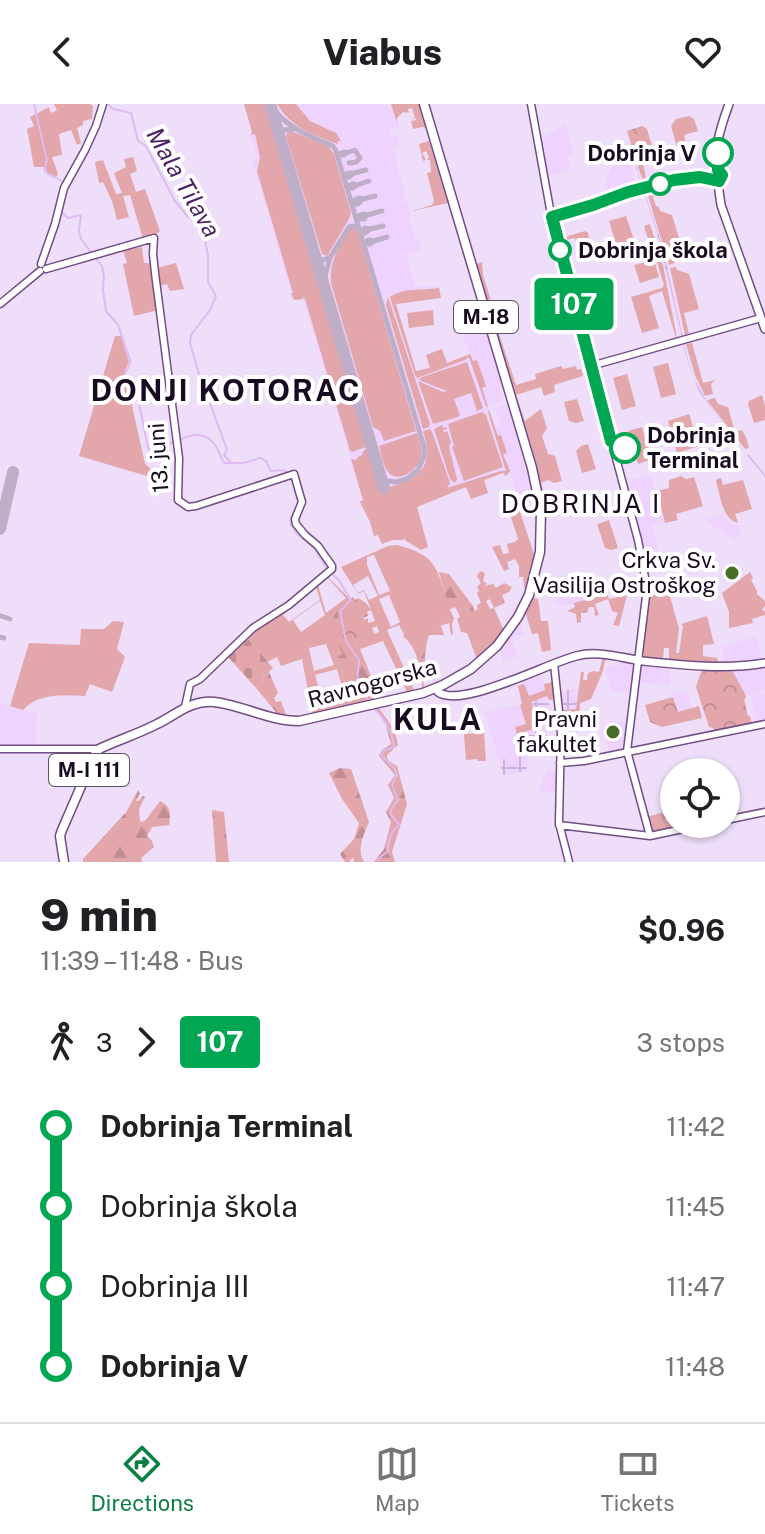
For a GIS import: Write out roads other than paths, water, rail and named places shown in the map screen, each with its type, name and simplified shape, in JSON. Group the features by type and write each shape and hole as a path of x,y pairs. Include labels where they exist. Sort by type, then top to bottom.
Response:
{"main road":[{"name":"M-18","path":"424,104 430,136 539,497 542,515 537,568"},
{"path":"727,104 717,134 715,177 720,211 765,329"},
{"path":"760,318 765,337"},
{"name":"Ravnogorska","path":"99,749 158,724 185,707 200,703 213,702 299,721 439,691 497,646 526,602 537,568"},
{"path":"439,691 457,696 482,691 586,654 729,667 763,664"},
{"name":"M-I 111","path":"64,862 60,836 63,824 99,749"}],"street":[{"path":"0,304 43,267 66,185 96,126 103,104"},
{"path":"531,104 552,217 647,584 627,751 650,836"},
{"path":"552,217 648,186 674,180 715,177"},
{"name":"13. juni","path":"43,267 155,239 155,273 180,467 178,500 188,507 196,506 291,474 302,502 296,524 320,548 332,566 289,605 253,628 200,679 190,684 185,707"},
{"path":"591,366 760,318"},
{"path":"554,664 560,718 559,825 569,862"},
{"path":"560,763 584,761 765,724"},
{"path":"0,749 99,749"},
{"path":"740,817 765,812"},
{"path":"559,825 650,836 660,834"}],"water":[{"path":"616,104 663,248 695,380 747,454 699,392 687,359 657,233"}],"waterway":[{"path":"34,104 47,161 44,170 65,183 67,191 64,198"},
{"name":"Mala Tilava","path":"108,104 113,109 131,113 138,141 146,146 175,201 197,224 205,240 208,282 216,296 210,310 191,335 190,343 200,377 197,384 210,403 227,450 224,455 231,463"},
{"path":"60,211 68,218 81,215 81,239 102,266 106,311 118,325 130,360 124,377 137,393 148,448 151,451 173,442"},
{"name":"Mala Tilava","path":"179,440 193,435 207,437 224,463 243,463 260,458 266,461 271,471 287,472"},
{"path":"748,455 765,476"},
{"path":"291,477 299,502 290,520 291,525 312,545 328,570"},
{"path":"332,574 351,600 340,611 346,641 359,660 357,682 371,703"},
{"path":"374,708 393,741 394,747 383,751 382,756 397,775 392,785 398,800 390,814 399,824 390,836 388,851 378,862"}],"place":[{"name":"Dobrinja V","path":"718,153"},
{"name":"Dobrinja škola","path":"560,250"},
{"name":"Dobrinja Terminal","path":"625,448"},
{"name":"Crkva Sv. Vasilija Ostroškog","path":"732,573"},
{"name":"Pravni fakultet","path":"613,732"}],"district":[{"name":"DONJI KOTORAC","path":"226,390"},
{"name":"DOBRINJA I","path":"581,503"},
{"name":"KULA","path":"438,719"}]}
